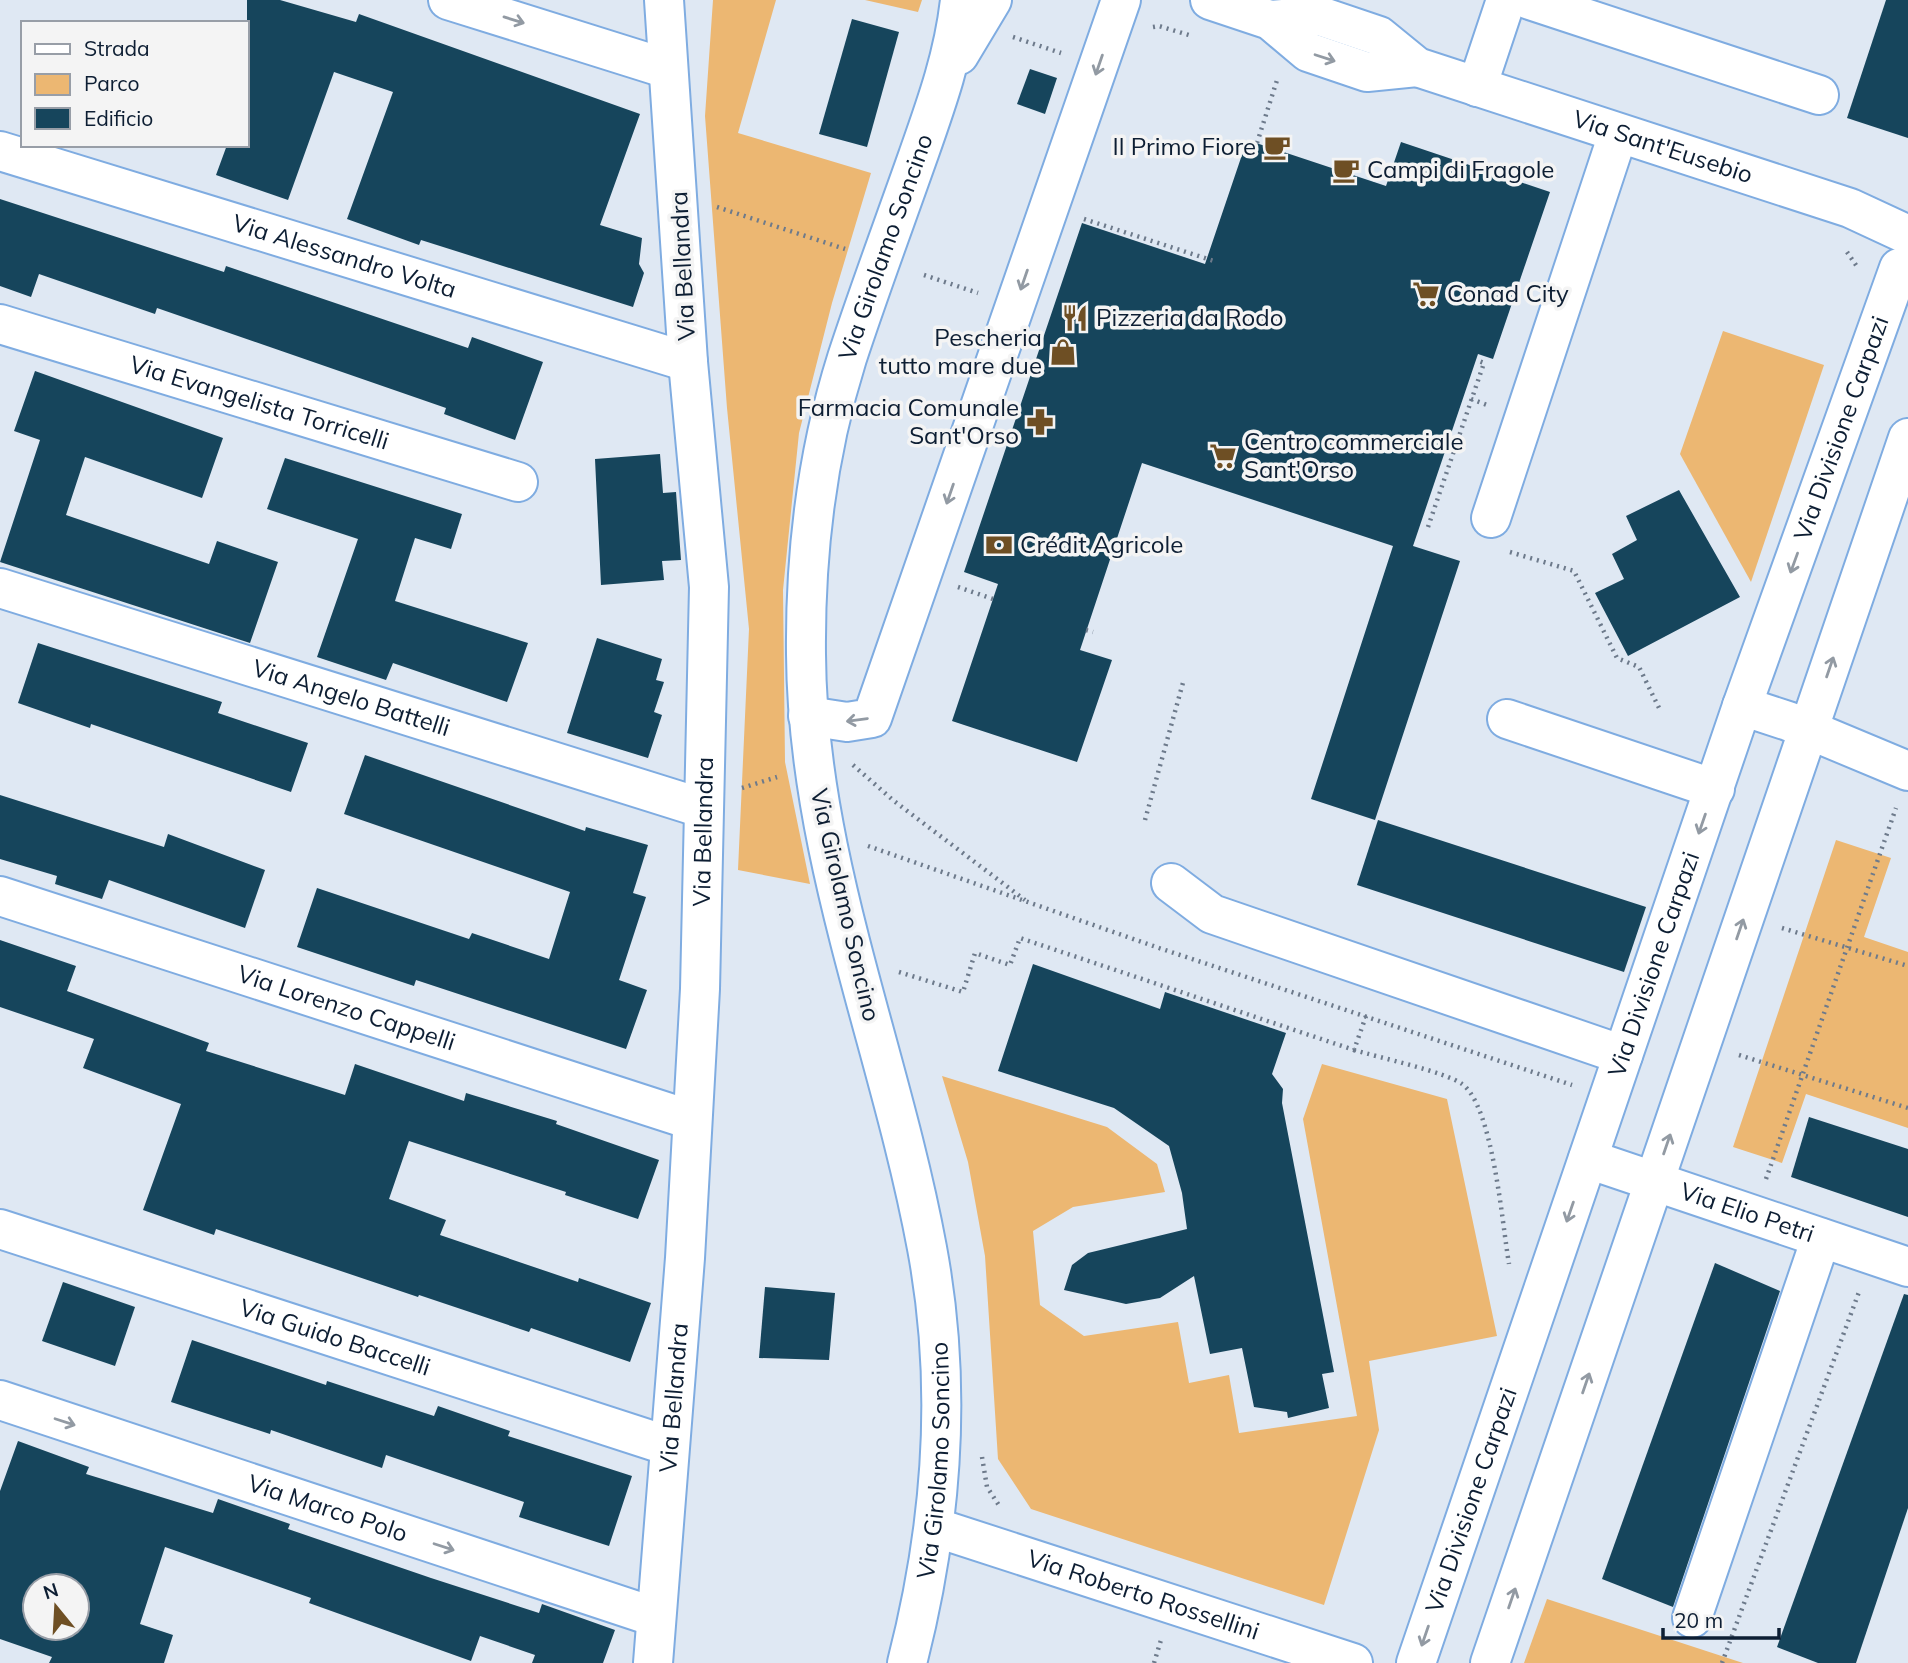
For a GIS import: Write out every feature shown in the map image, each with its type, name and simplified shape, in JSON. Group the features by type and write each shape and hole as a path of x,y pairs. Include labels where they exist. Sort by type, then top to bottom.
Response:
{"street":[{"path":"449,0 668,69"},
{"name":"Via Bellandra","path":"653,1663 685,1258 700,989 709,587 688,362 664,0"},
{"name":"Via Girolamo Soncino","path":"907,1663 934,1527 940,1458 942,1388 936,1312 927,1248 824,832 808,716 806,650 809,564 827,436 848,357 947,74 960,0"},
{"name":"Via Girolamo Soncino","path":"947,74 992,0"},
{"path":"808,716 847,722 872,718 1121,0"},
{"name":"Via Sant'Eusebio","path":"1210,0 1270,20 1308,52 1367,72 1417,67 1850,208 1905,254"},
{"path":"1477,87 1506,0"},
{"path":"1530,0 1819,95"},
{"path":"1496,534 1618,134"},
{"name":"Via Alessandro Volta","path":"0,151 688,362"},
{"name":"Via Divisione Carpazi","path":"1416,1663 1742,706 1905,254"},
{"name":"Via Evangelista Torricelli","path":"0,324 518,482"},
{"path":"1490,1663 1908,438"},
{"name":"Via Angelo Battelli","path":"0,587 702,808"},
{"path":"1742,706 1788,721 1904,785"},
{"path":"1507,719 1714,789"},
{"path":"1171,883 1212,914 1623,1055"},
{"name":"Via Lorenzo Cappelli","path":"0,897 691,1120"},
{"name":"Via Elio Petri","path":"1588,1159 1891,1261"},
{"name":"Via Guido Baccelli","path":"0,1228 669,1446"},
{"path":"1692,1618 1821,1238"},
{"name":"Via Marco Polo","path":"0,1400 655,1617"},
{"name":"Via Roberto Rossellini","path":"934,1527 1353,1663"}],"path":[{"path":"1148,28 1159,26 1196,37"},
{"path":"1009,35 1069,56"},
{"path":"1257,143 1283,65"},
{"path":"678,194 856,252"},
{"path":"1077,216 1217,262"},
{"path":"924,275 1016,305"},
{"path":"1428,527 1484,363 1476,360"},
{"path":"1496,534 1574,571 1617,658 1639,667 1661,712"},
{"path":"1086,630 1093,632"},
{"path":"1145,820 1184,679"},
{"path":"851,763 894,801 1027,902"},
{"path":"737,790 782,776"},
{"path":"1763,1187 1904,785"},
{"path":"864,845 1584,1089"},
{"path":"1745,916 1908,966"},
{"path":"895,971 963,992 975,953 1010,965 1020,938 1354,1050 1460,1082 1475,1095 1485,1119 1510,1267"},
{"path":"1354,1050 1366,1016"},
{"path":"1702,1043 1908,1108"},
{"path":"1722,1663 1891,1261"}],"green space":[{"path":"713,0 776,0 738,133 871,173 832,303 799,433 783,590 785,762 810,884 738,870 749,629 727,408 705,116"},
{"path":"865,0 922,0 918,12"},
{"path":"1723,331 1824,365 1751,582 1680,454"},
{"path":"1836,840 1891,858 1864,937 1908,952 1908,1128 1806,1094 1782,1163 1733,1147"},
{"path":"1322,1064 1447,1099 1497,1336 1369,1361 1379,1430 1324,1605 1031,1509 998,1459 985,1256 968,1162 942,1076 1107,1127 1157,1164 1165,1192 1073,1207 1033,1231 1040,1305 1084,1336 1178,1322 1189,1383 1229,1375 1239,1433 1357,1416 1303,1119"},
{"path":"1547,1599 1743,1663 1524,1663"}],"building":[{"path":"247,0 280,0 356,22 359,14 640,114 600,225 642,238 639,264 644,273 633,307 421,240 419,245 347,219 393,92 334,72 288,200 216,175 226,147 248,147"},
{"path":"1886,0 1908,0 1908,138 1847,118"},
{"path":"852,19 899,32 867,147 819,134"},
{"path":"1030,69 1057,78 1045,114 1017,104"},
{"name":"Centro commerciale Sant'Orso","path":"1247,140 1386,186 1401,142 1550,192 1493,359 1478,354 1413,546 1460,561 1375,820 1311,799 1393,546 1142,463 1080,650 1112,660 1077,762 952,721 998,584 964,572 1082,223 1205,264"},
{"path":"0,199 224,272 226,266 468,348 472,337 543,362 515,440 444,414 446,408 157,308 155,314 39,274 31,297 0,286"},
{"path":"35,371 223,438 202,498 85,457 66,515 209,564 217,541 278,562 250,643 0,562 40,440 14,431"},
{"path":"660,454 663,493 676,492 681,560 662,561 664,580 601,585 595,459"},
{"path":"285,458 462,514 451,549 415,538 395,601 528,643 507,702 393,663 386,680 317,657 358,539 267,509"},
{"path":"1679,490 1740,597 1628,656 1595,593 1624,579 1612,554 1637,540 1626,516"},
{"path":"597,638 662,659 656,680 664,682 654,712 662,715 648,758 567,733"},
{"path":"38,643 222,702 218,713 308,743 291,792 91,724 90,728 18,703"},
{"path":"365,755 585,831 586,827 648,845 633,893 646,897 619,980 647,990 626,1049 416,980 414,986 297,947 317,888 469,939 472,933 549,959 570,892 344,814"},
{"path":"0,795 164,847 168,834 265,870 245,928 109,880 102,899 55,884 57,876 0,859"},
{"path":"1378,820 1646,907 1624,972 1357,885"},
{"path":"0,940 76,966 67,991 209,1043 206,1051 345,1095 355,1064 464,1101 466,1093 557,1121 556,1124 659,1160 638,1219 565,1195 566,1192 409,1141 389,1199 446,1220 440,1235 578,1282 579,1278 651,1303 630,1362 531,1328 529,1332 419,1295 418,1297 216,1229 214,1235 143,1210 181,1104 83,1068 94,1039 0,1007"},
{"path":"1033,964 1160,1009 1165,992 1286,1033 1272,1074 1283,1089 1282,1103 1334,1372 1322,1374 1329,1408 1288,1418 1287,1412 1254,1407 1242,1348 1210,1354 1194,1276 1160,1298 1126,1304 1064,1290 1072,1265 1088,1253 1187,1229 1182,1193 1169,1146 1114,1108 998,1071"},
{"path":"1809,1117 1908,1149 1908,1217 1791,1177"},
{"path":"1715,1263 1780,1291 1673,1607 1602,1579"},
{"path":"63,1282 135,1307 115,1366 42,1341"},
{"path":"765,1287 835,1293 829,1360 759,1358"},
{"path":"1904,1294 1908,1295 1908,1508 1856,1663 1818,1663 1777,1647"},
{"path":"192,1340 326,1385 327,1381 434,1416 438,1406 510,1431 508,1436 632,1476 609,1546 519,1517 524,1502 386,1455 382,1468 271,1430 270,1434 171,1402"},
{"path":"18,1441 89,1467 86,1474 213,1513 218,1499 290,1524 288,1529 431,1578 539,1613 542,1604 615,1630 603,1663 532,1663 535,1655 480,1636 471,1661 309,1603 311,1598 165,1547 140,1624 173,1635 164,1663 49,1663 52,1657 0,1639 0,1491"}],"place":[{"name":"Il Primo Fiore","path":"1277,147"},
{"name":"Campi di Fragole","path":"1346,170"},
{"name":"Conad City","path":"1426,294"},
{"name":"Pizzeria da Rodo","path":"1075,318"},
{"name":"Pescheria tutto mare due","path":"1063,352"},
{"name":"Farmacia Comunale Sant'Orso","path":"1040,422"},
{"name":"Centro commerciale Sant'Orso","path":"1223,456"},
{"name":"Crédit Agricole","path":"999,545"}]}
